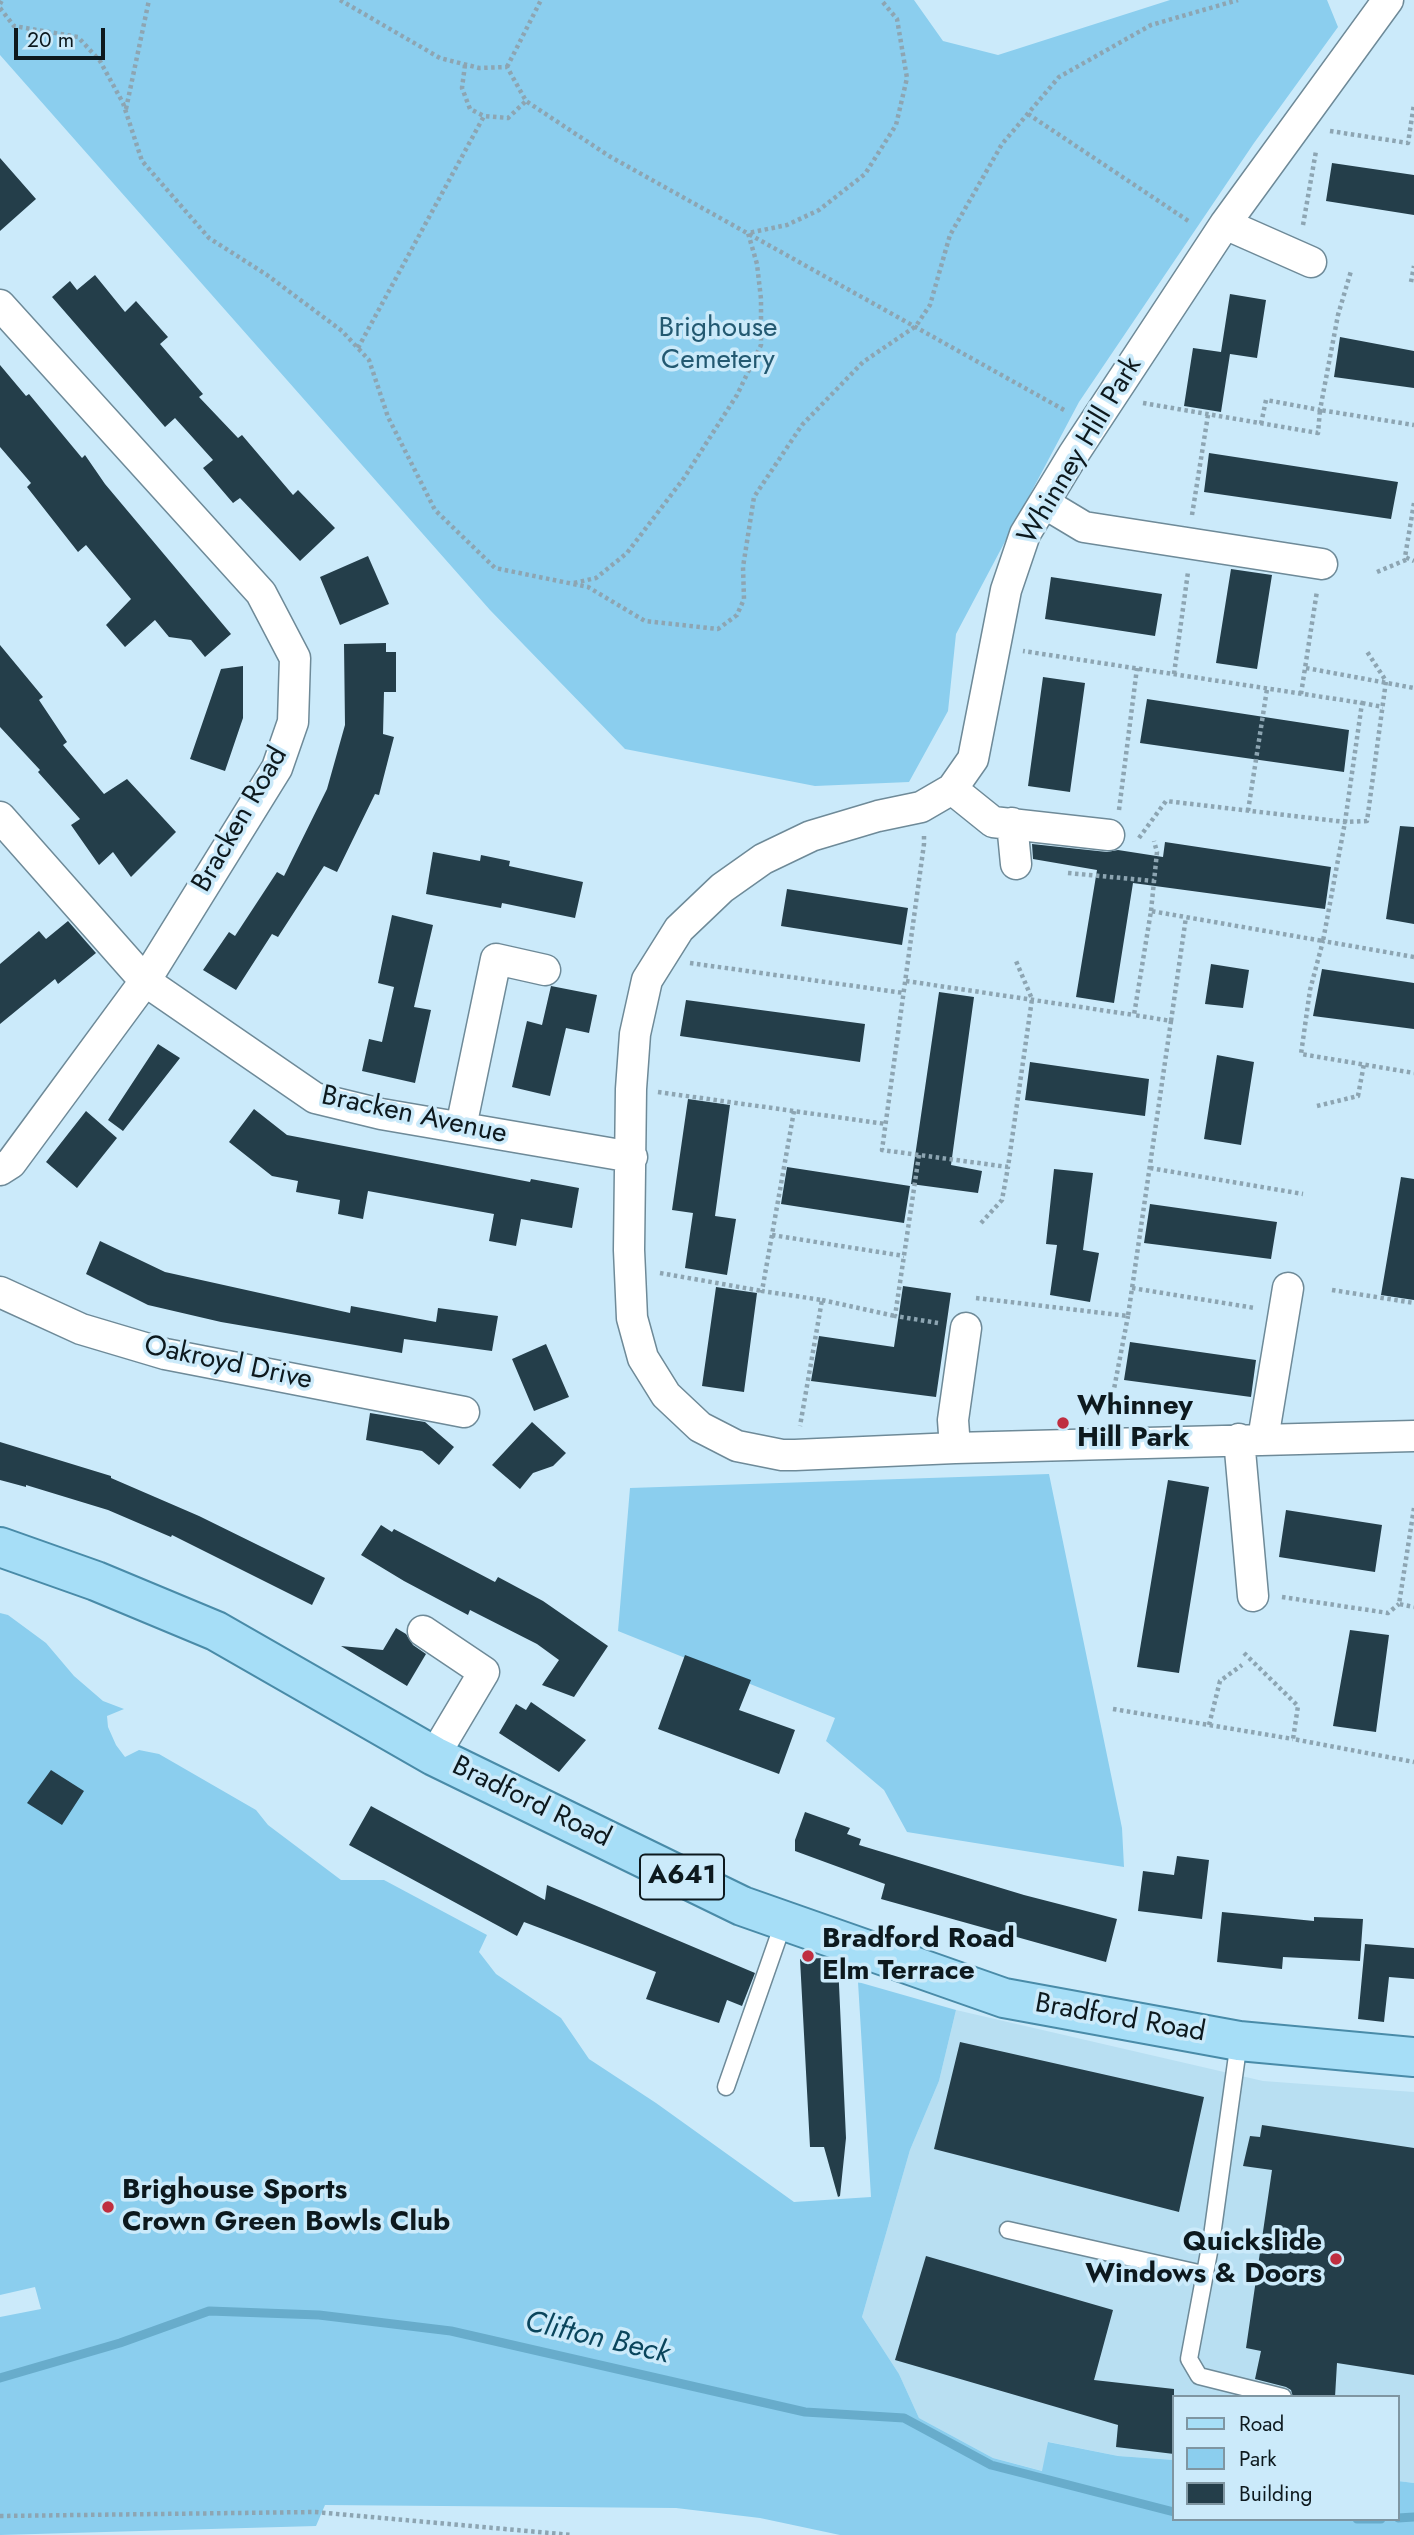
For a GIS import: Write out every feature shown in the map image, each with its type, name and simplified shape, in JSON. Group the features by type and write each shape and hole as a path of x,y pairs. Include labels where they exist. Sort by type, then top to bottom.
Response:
{"main road":[{"name":"Bradford Road","path":"0,1547 96,1581 216,1631 435,1756 742,1906 1004,1998 1239,2041 1414,2057"}],"street":[{"name":"Whinney Hill Park","path":"1388,0 1308,127 1220,232 1025,534 1006,590 973,759 952,789 921,807 878,816 811,836 763,859 722,888 679,929 660,959 648,980 635,1034 631,1088 630,1268 632,1318 643,1358 666,1395 700,1427 737,1446 795,1455 1104,1443 1414,1436"},
{"path":"1220,232 1304,258"},
{"name":"Bracken Road","path":"0,305 261,593 295,658 293,722 277,768 145,981 11,1163 0,1170"},
{"path":"1044,503 1084,527 1321,564"},
{"path":"952,789 993,822 1122,829"},
{"name":"Bracken Avenue","path":"0,817 145,981 315,1098 381,1114 632,1157"},
{"path":"1012,823 1016,864"},
{"path":"461,1127 496,959 545,970"},
{"name":"Oakroyd Drive","path":"0,1292 81,1329 165,1354 464,1412"},
{"path":"1252,1593 1251,1439 1286,1300"},
{"path":"955,1448 953,1420 966,1328"},
{"path":"423,1631 484,1672 435,1756"}],"lane":[{"path":"726,2087 784,1921"},
{"path":"1239,2041 1212,2236 1189,2360 1199,2376 1275,2395"},
{"path":"1008,2230 1203,2274"}],"path":[{"path":"126,111 149,0"},
{"path":"340,0 440,58 479,68 507,67"},
{"path":"507,67 541,0"},
{"path":"748,233 787,225 819,211 864,174 896,125 907,78 897,19 881,0"},
{"path":"1,4 14,26 78,37 100,61 126,111 142,161 209,238 267,275 342,331 369,360 388,417 435,510 495,568 588,587 645,621 719,629 737,615 744,600 743,567 754,497 802,425 863,362 916,326 930,305 950,235 1002,144 1059,76 1151,25 1238,0"},
{"path":"465,65 461,88 470,109 484,116 508,118 526,102"},
{"path":"507,67 526,102 609,156 1093,426"},
{"path":"1304,258 1308,127 1408,143 1414,104"},
{"path":"1028,114 1220,232"},
{"path":"358,348 484,116"},
{"path":"572,584 596,578 628,553 684,478 737,395 761,345 761,299 757,264 748,233"},
{"path":"1412,282 1414,266"},
{"path":"1111,397 1318,433 1338,315 1351,271"},
{"path":"1261,424 1266,400 1414,425"},
{"path":"1174,674 1208,415"},
{"path":"1411,560 1405,556 1414,502"},
{"path":"1377,572 1411,560"},
{"path":"1301,694 1321,564"},
{"path":"995,647 1383,707"},
{"path":"1122,829 1166,801 1345,822 1367,821 1386,681 1366,650"},
{"path":"1122,829 1137,668"},
{"path":"1306,668 1414,688"},
{"path":"1248,811 1267,689"},
{"path":"1362,703 1345,822 1323,941 1310,990 1301,1054 1414,1073"},
{"path":"921,807 925,844 882,1150 1008,1167"},
{"path":"1133,1015 1151,911 1157,852 1154,841"},
{"path":"1068,873 1154,881"},
{"path":"1151,911 1414,957"},
{"path":"1104,1443 1128,1316 1186,917"},
{"path":"660,959 904,993"},
{"path":"981,1223 1002,1200 1032,999 1016,961"},
{"path":"906,981 1171,1021"},
{"path":"1317,1107 1358,1096 1364,1065"},
{"path":"631,1088 886,1124"},
{"path":"762,1291 794,1111"},
{"path":"895,1316 919,1155"},
{"path":"1150,1168 1303,1194"},
{"path":"772,1235 904,1256"},
{"path":"630,1268 822,1300 966,1328"},
{"path":"1132,1288 1286,1300"},
{"path":"1332,1290 1414,1303"},
{"path":"970,1297 1128,1316"},
{"path":"795,1455 822,1300"},
{"path":"1252,1593 1388,1613 1399,1604 1414,1508"},
{"path":"1399,1604 1414,1607"},
{"path":"1244,1653 1298,1706 1293,1739"},
{"path":"1209,1725 1220,1681 1242,1665"},
{"path":"1113,1709 1414,1762"},
{"path":"0,2516 315,2512 572,2535"}],"shaded area":[{"path":"956,2010 1263,2081 1414,2092 1414,2483 1400,2481 1400,2395 1172,2395 1172,2460 1118,2456 1049,2442 1043,2471 993,2458 919,2418 899,2374 862,2317 910,2150 939,2081"}],"green space":[{"name":"Brighouse Cemetery","path":"0,0 914,0 943,41 998,55 1170,0 1327,0 1338,27 1254,143 1079,402 956,634 948,711 909,782 815,786 625,749 490,610 0,55"},
{"path":"1049,1474 1122,1828 1124,1867 907,1832 884,1790 826,1741 835,1718 618,1631 630,1488"},
{"path":"0,1613 8,1615 46,1643 74,1676 103,1701 124,1709 107,1716 108,1727 125,1757 139,1750 159,1754 256,1810 268,1825 341,1880 384,1880 487,1935 479,1952 496,1974 561,2018 589,2059 656,2103 794,2202 871,2197 858,1982 956,2010 939,2081 910,2150 862,2317 899,2374 919,2418 993,2458 1042,2471 1048,2442 1118,2456 1172,2460 1172,2521 1400,2521 1400,2481 1414,2483 1414,2535 840,2535 760,2518 676,2508 325,2505 316,2526 0,2535 0,2317 41,2309 35,2287 0,2295"}],"building":[{"path":"0,158 36,199 0,231"},
{"path":"1332,163 1414,175 1414,215 1326,201"},
{"path":"95,275 125,312 136,301 168,337 160,344 203,394 199,397 238,438 242,435 293,495 298,490 335,528 300,561 240,498 233,503 203,468 213,460 175,418 165,427 52,297 70,281 77,290"},
{"path":"1230,294 1266,300 1257,358 1230,354 1221,412 1184,406 1193,348 1221,352"},
{"path":"1340,337 1414,351 1414,388 1334,377"},
{"path":"0,365 26,396 29,394 82,458 85,455 105,484 231,634 205,657 191,640 169,637 155,620 125,647 106,625 131,599 86,545 78,552 27,487 31,483 0,447"},
{"path":"1209,453 1398,482 1391,519 1204,492"},
{"path":"368,556 389,604 340,625 320,577"},
{"path":"1231,569 1272,575 1257,669 1216,663"},
{"path":"1051,577 1162,594 1155,636 1045,619"},
{"path":"386,643 386,652 396,652 396,692 384,692 383,734 394,737 379,795 375,794 337,872 324,866 278,937 272,934 236,990 203,970 229,932 235,936 277,872 284,876 327,789 345,725 344,644"},
{"path":"0,645 43,697 39,700 67,742 63,745 104,794 127,779 176,832 131,877 113,852 99,865 71,825 80,819 0,727"},
{"path":"243,666 243,718 225,771 190,759 221,669"},
{"path":"1043,677 1085,683 1070,792 1028,786"},
{"path":"1147,699 1349,730 1344,772 1140,743"},
{"path":"1400,826 1414,827 1414,924 1386,919"},
{"path":"1165,842 1331,867 1325,909 1133,883 1114,1003 1076,997 1097,870 1033,859 1032,844 1107,852 1118,850 1163,857"},
{"path":"433,852 480,861 481,855 510,861 509,866 583,882 575,918 502,903 501,908 426,894"},
{"path":"787,889 908,908 902,945 781,926"},
{"path":"392,915 433,925 414,1007 431,1010 415,1083 362,1071 369,1039 382,1042 394,987 378,983"},
{"path":"68,921 96,953 58,984 55,979 0,1024 0,964 39,931 46,939"},
{"path":"1211,964 1249,970 1243,1008 1205,1004"},
{"path":"1322,969 1414,983 1414,1029 1313,1016"},
{"path":"551,986 597,995 589,1033 566,1028 550,1096 512,1087 527,1021 542,1025"},
{"path":"939,992 974,997 951,1165 982,1171 978,1193 911,1184"},
{"path":"686,1000 865,1024 860,1062 680,1036"},
{"path":"158,1044 180,1058 123,1131 108,1120"},
{"path":"1217,1055 1254,1062 1241,1145 1204,1139"},
{"path":"1030,1062 1149,1079 1145,1116 1025,1100"},
{"path":"688,1099 730,1105 715,1216 736,1219 727,1275 685,1268 693,1213 672,1210"},
{"path":"254,1109 287,1135 530,1182 531,1179 579,1188 572,1228 521,1219 516,1246 489,1241 494,1214 368,1191 363,1219 338,1214 340,1200 296,1192 298,1181 272,1176 229,1142"},
{"path":"86,1111 117,1138 77,1188 46,1162"},
{"path":"787,1167 910,1186 904,1223 781,1204"},
{"path":"1054,1169 1093,1173 1083,1250 1099,1253 1090,1302 1050,1295 1057,1245 1046,1244"},
{"path":"1401,1177 1414,1179 1414,1300 1381,1295"},
{"path":"1150,1204 1277,1222 1271,1259 1144,1243"},
{"path":"100,1241 165,1272 350,1313 351,1306 436,1322 438,1308 498,1316 492,1351 404,1339 402,1353 221,1322 148,1305 86,1274"},
{"path":"903,1286 951,1293 936,1397 811,1381 819,1336 894,1347"},
{"path":"716,1287 757,1293 744,1392 702,1386"},
{"path":"1130,1342 1256,1360 1251,1397 1124,1380"},
{"path":"546,1344 569,1397 534,1411 512,1359"},
{"path":"370,1413 425,1422 454,1447 439,1465 422,1451 366,1440"},
{"path":"532,1422 566,1453 553,1466 533,1473 520,1489 492,1465"},
{"path":"0,1442 111,1476 325,1578 312,1605 172,1535 171,1537 108,1510 26,1485 0,1480"},
{"path":"1168,1480 1209,1487 1179,1673 1137,1667"},
{"path":"1286,1510 1382,1525 1375,1572 1279,1557"},
{"path":"381,1525 392,1532 394,1529 495,1582 498,1577 543,1601 608,1646 574,1697 542,1685 559,1660 537,1644 470,1610 468,1615 361,1555"},
{"path":"396,1628 426,1654 407,1686 341,1646 383,1650"},
{"path":"1350,1630 1389,1635 1376,1732 1333,1726"},
{"path":"685,1655 751,1680 739,1710 795,1730 779,1774 658,1729"},
{"path":"531,1702 586,1740 559,1772 499,1733 516,1704 526,1710"},
{"path":"51,1770 84,1791 62,1825 27,1803"},
{"path":"371,1806 545,1900 547,1885 755,1973 742,2006 727,2000 719,2023 646,1999 656,1972 524,1922 517,1936 349,1845"},
{"path":"805,1812 850,1828 847,1834 861,1839 859,1845 1024,1895 1117,1919 1106,1962 881,1899 885,1884 795,1851 795,1840"},
{"path":"1177,1856 1209,1860 1202,1919 1138,1911 1143,1871 1174,1875"},
{"path":"1222,1912 1314,1921 1314,1917 1363,1919 1360,1961 1283,1957 1282,1969 1217,1962"},
{"path":"1365,1944 1414,1948 1414,1979 1389,1977 1384,2022 1358,2019"},
{"path":"824,1958 838,1963 846,2138 838,2197 824,2147 810,2147 800,1959"},
{"name":"Quickslide Windows & Doors","path":"960,2042 1204,2097 1179,2212 934,2149"},
{"name":"Quickslide Windows & Doors","path":"1262,2125 1414,2148 1414,2375 1337,2363 1335,2395 1292,2395 1286,2387 1255,2379 1261,2351 1246,2348 1272,2170 1243,2166 1250,2136 1260,2137"},
{"name":"Quickslide Windows & Doors","path":"926,2256 1113,2310 1094,2380 1174,2389 1172,2454 1116,2447 1118,2425 895,2360"}],"waterway":[{"name":"Clifton Beck","path":"0,2378 120,2343 209,2311 319,2315 451,2331 805,2412 904,2418 991,2465 1172,2511"},
{"name":"Clifton Beck","path":"1400,2518 1414,2517"}],"place":[{"name":"Whinney Hill Park","path":"1063,1423"},
{"name":"Bradford Road Elm Terrace","path":"808,1956"},
{"name":"Brighouse Sports Crown Green Bowls Club","path":"108,2207"},
{"name":"Quickslide Windows & Doors","path":"1336,2259"}]}
